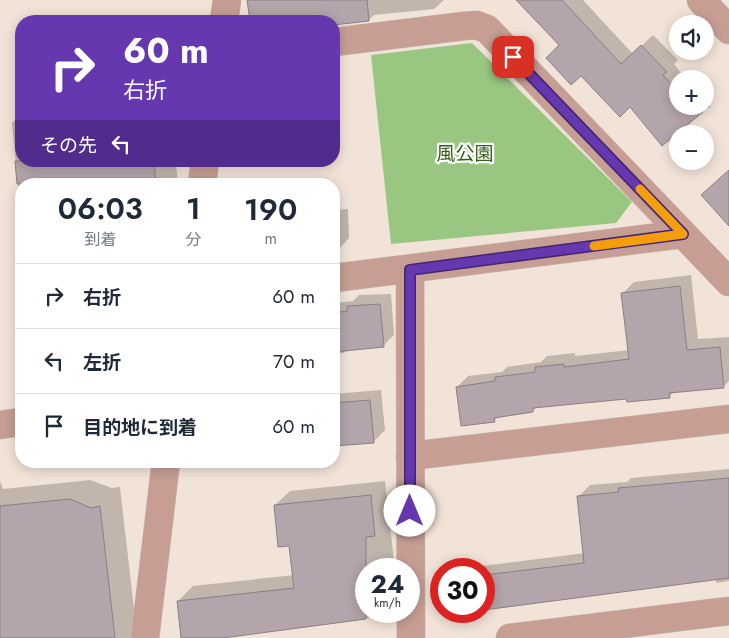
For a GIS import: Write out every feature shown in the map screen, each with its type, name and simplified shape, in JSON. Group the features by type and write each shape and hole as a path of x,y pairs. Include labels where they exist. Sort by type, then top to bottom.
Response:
{"street":[{"path":"225,15 228,0"},
{"path":"701,0 729,30"},
{"path":"340,41 464,26 476,25 487,29 729,282"},
{"path":"340,277 683,234"},
{"path":"410,270 411,638"},
{"path":"410,456 729,419"},
{"path":"0,425 15,423"},
{"path":"145,638 165,468"},
{"path":"510,638 729,611"}],"green space":[{"name":"風公園","path":"472,43 632,202 616,223 391,244 371,55"}],"building":[{"path":"247,0 367,0 369,21 340,24 340,15 249,15"},
{"path":"516,0 562,0 621,64 641,45 667,72 663,75 669,82 669,115 699,115 687,125 669,125 669,140 662,146 630,107 620,117 581,76 571,85 546,58 559,45"},
{"path":"16,167 155,167 155,178 16,178"},
{"path":"729,170 729,226 701,195"},
{"path":"680,286 687,350 720,347 724,388 669,393 670,398 627,402 626,399 533,408 533,412 494,418 495,422 461,426 456,387 495,381 495,377 535,372 535,367 564,364 564,367 629,359 621,293"},
{"path":"380,304 384,347 340,351 340,312 347,311 347,306"},
{"path":"370,400 374,443 340,446 340,402"},
{"path":"729,478 729,578 495,609 495,574 584,563 577,496 619,492 618,488"},
{"path":"371,495 375,536 366,537 366,558 355,558 355,620 223,638 181,638 177,601 294,588 289,546 278,547 274,505"},
{"path":"70,499 91,508 100,506 115,638 0,638 0,506"}],"slow traffic":[{"path":"594,246 683,234 640,189"}],"route":[{"path":"410,511 410,270 683,234 513,57"}]}
